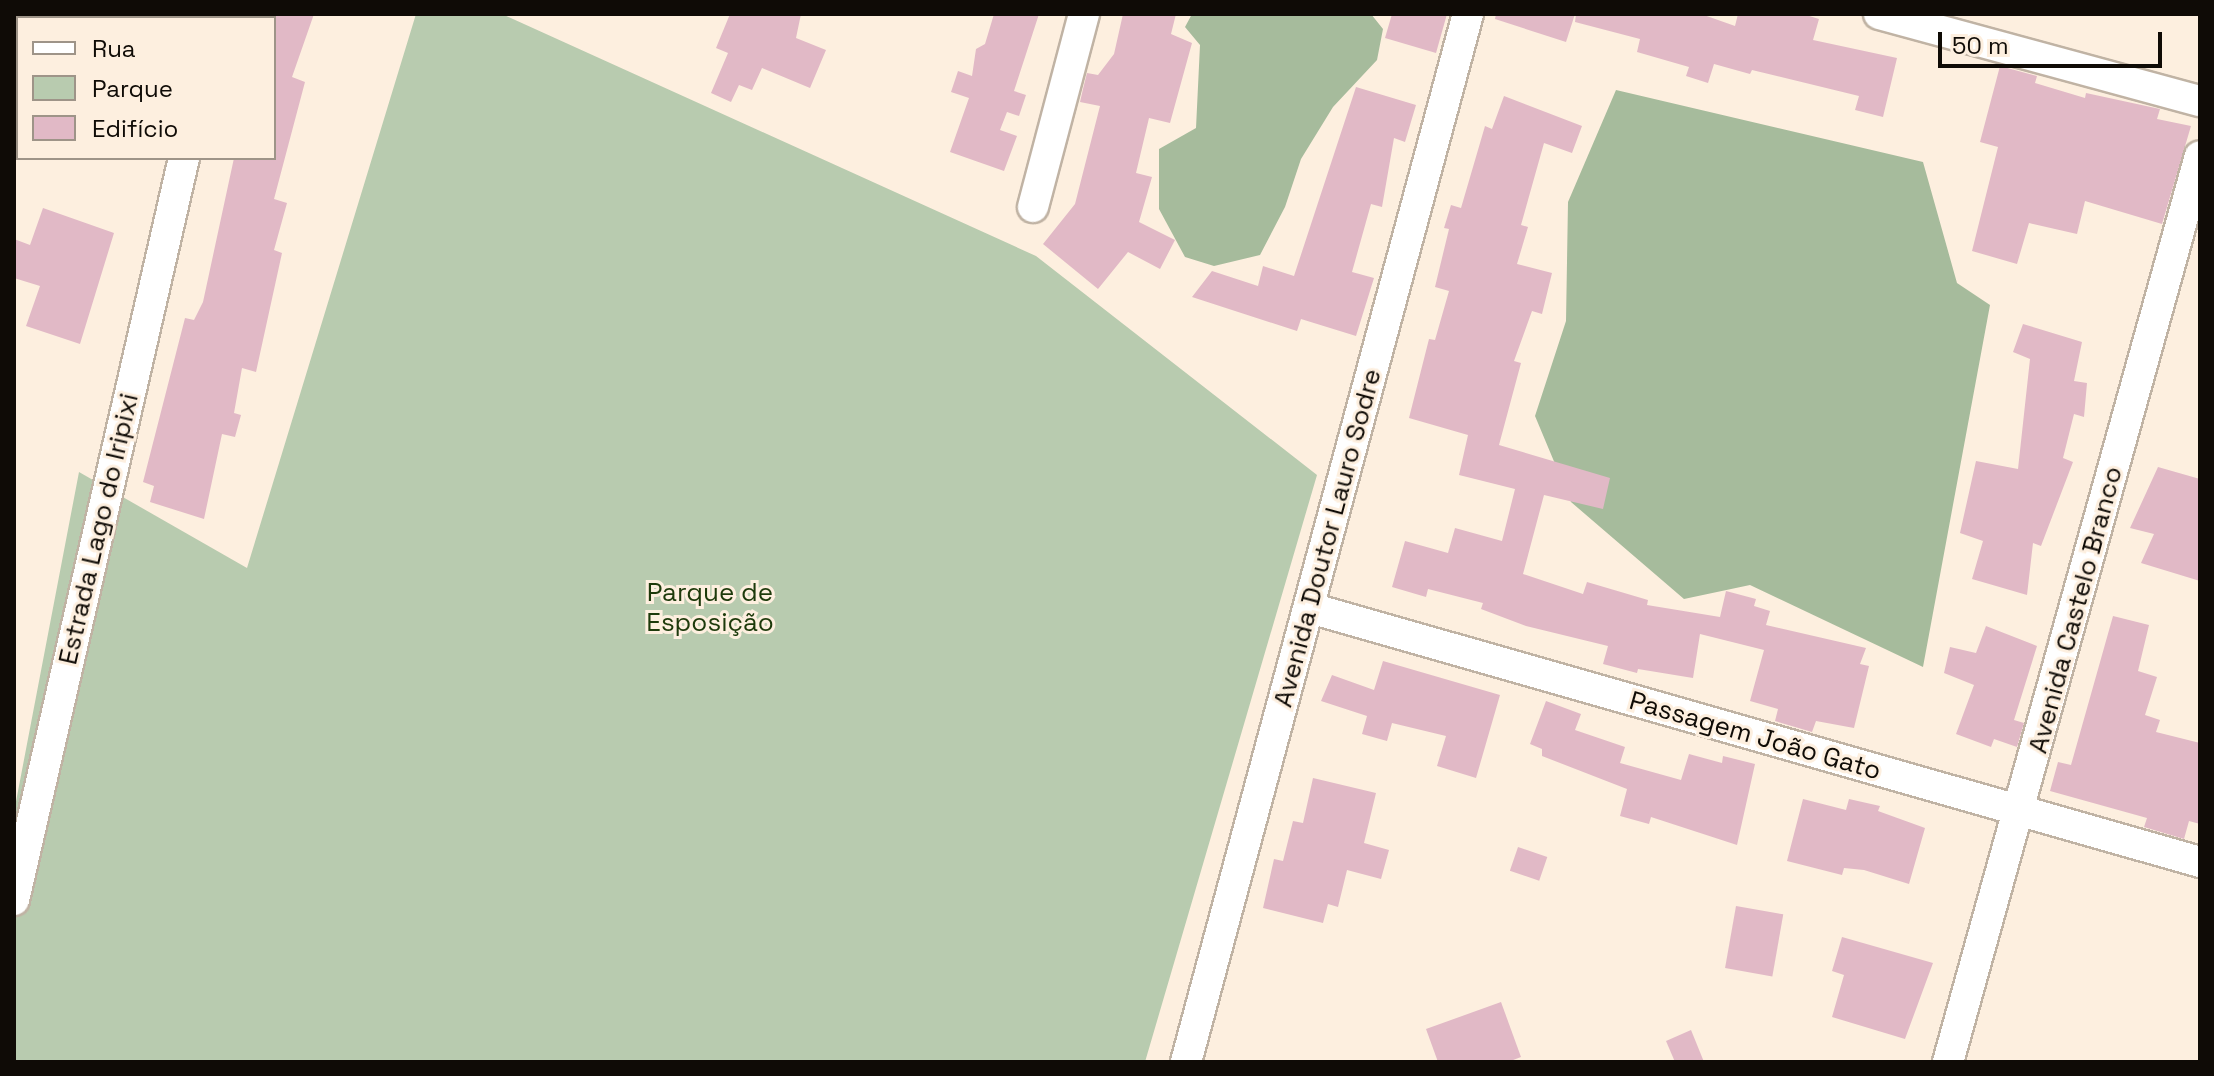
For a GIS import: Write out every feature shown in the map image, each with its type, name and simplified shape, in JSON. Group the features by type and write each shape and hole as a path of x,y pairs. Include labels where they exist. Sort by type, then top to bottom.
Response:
{"street":[{"path":"1033,207 1084,14"},
{"name":"Avenida Doutor Lauro Sodre","path":"1186,1062 1468,14"},
{"path":"1879,14 2200,101"},
{"name":"Avenida Castelo Branco","path":"1948,1062 2021,812 2200,156"},
{"name":"Estrada Lago do Iripixi","path":"14,900 24,807 184,160"},
{"name":"Passagem João Gato","path":"1310,608 2200,862"}],"green space":[{"name":"Parque de Esposição","path":"416,14 502,14 1036,256 1317,475 1145,1062 14,1062 14,812 79,472 247,568"},
{"path":"1192,14 1371,14 1383,29 1377,60 1333,107 1301,159 1285,207 1260,255 1214,266 1185,257 1159,209 1159,149 1196,128 1200,45 1185,27"},
{"path":"1616,90 1923,162 1957,283 1990,305 1923,667 1750,585 1684,599 1571,502 1535,416 1566,321 1568,202"}],"building":[{"path":"314,14 292,77 305,82 274,199 287,203 274,250 282,253 256,372 242,368 234,413 241,415 235,437 222,434 204,519 150,502 154,486 143,482 185,318 194,320 203,302 234,160 276,160 274,16"},
{"path":"730,14 801,14 796,38 826,50 810,88 762,68 752,90 739,85 731,102 711,93 728,53 716,48"},
{"path":"994,14 1039,14 1014,91 1026,95 1019,116 1007,112 1000,130 1017,136 1004,171 950,152 969,98 951,92 958,71 972,76 976,49 985,44"},
{"path":"1123,14 1176,14 1171,34 1192,43 1170,123 1149,118 1136,173 1152,177 1139,222 1175,240 1160,269 1128,252 1098,289 1043,244 1075,204 1100,106 1080,102 1087,73 1098,75 1114,54"},
{"path":"1392,14 1447,14 1436,53 1385,38"},
{"path":"1496,14 1575,14 1566,42 1495,19"},
{"path":"1576,14 1701,14 1735,26 1738,14 1803,14 1819,19 1813,40 1897,58 1883,117 1855,110 1859,96 1752,70 1750,74 1714,64 1708,83 1686,76 1689,67 1637,52 1640,39 1575,22"},
{"path":"2000,66 2037,76 2035,83 2085,98 2086,93 2160,109 2157,119 2191,126 2162,224 2085,201 2077,234 2029,223 2017,264 1972,251 1998,147 1980,142"},
{"path":"1356,87 1416,105 1405,142 1394,138 1382,207 1371,204 1352,272 1374,278 1356,336 1301,319 1297,331 1192,297 1212,271 1258,286 1263,266 1294,276"},
{"path":"1504,96 1582,126 1572,153 1544,143 1521,225 1528,227 1517,264 1552,273 1542,314 1532,311 1514,361 1521,363 1499,445 1610,478 1603,509 1544,495 1523,574 1583,594 1587,582 1648,600 1647,605 1720,617 1726,591 1756,599 1754,606 1770,611 1766,625 1866,648 1860,664 1869,666 1854,728 1816,721 1812,732 1775,721 1778,709 1750,701 1764,650 1700,634 1693,678 1638,669 1637,673 1603,664 1608,646 1526,626 1481,609 1483,603 1428,589 1426,597 1392,587 1405,541 1448,553 1455,528 1502,541 1515,489 1459,475 1468,435 1409,418 1429,339 1435,340 1449,291 1435,287 1449,229 1444,228 1451,205 1461,208 1485,126 1492,129"},
{"path":"43,208 114,233 80,344 26,326 40,286 14,278 14,239 30,245"},
{"path":"2023,324 2082,342 2074,381 2087,383 2084,417 2074,414 2063,458 2073,462 2041,546 2033,543 2027,595 1972,579 1983,541 1960,533 1976,461 2018,469 2030,359 2013,352"},
{"path":"2158,467 2200,479 2200,581 2141,563 2154,534 2130,528"},
{"path":"2113,616 2149,625 2138,671 2157,677 2145,715 2160,720 2156,732 2200,743 2200,824 2189,821 2184,839 2144,827 2147,818 2050,791 2058,762 2071,765"},
{"path":"1986,626 2037,646 2014,720 2024,723 2017,747 1994,739 1991,747 1956,734 1974,685 1944,673 1950,647 1976,653"},
{"path":"1383,661 1500,695 1476,778 1437,766 1446,736 1392,723 1387,741 1362,734 1367,716 1321,701 1332,675 1374,690"},
{"path":"1546,701 1581,714 1575,730 1625,747 1620,763 1681,780 1689,754 1722,763 1723,756 1755,764 1737,845 1651,817 1649,824 1620,816 1627,789 1542,756 1542,749 1530,744"},
{"path":"1313,778 1376,793 1364,843 1389,850 1381,879 1347,870 1338,907 1328,904 1323,923 1263,908 1274,859 1283,861 1293,821 1303,823"},
{"path":"1803,799 1846,810 1849,799 1880,806 1878,811 1925,828 1909,884 1864,870 1844,868 1842,875 1787,861"},
{"path":"1518,847 1547,857 1539,881 1510,871"},
{"path":"1736,906 1783,914 1772,976 1725,968"},
{"path":"1842,937 1933,963 1905,1039 1832,1017 1844,975 1832,971"},
{"path":"1501,1002 1521,1057 1508,1062 1438,1062 1426,1029"},
{"path":"1691,1030 1704,1062 1675,1062 1666,1041"}]}
